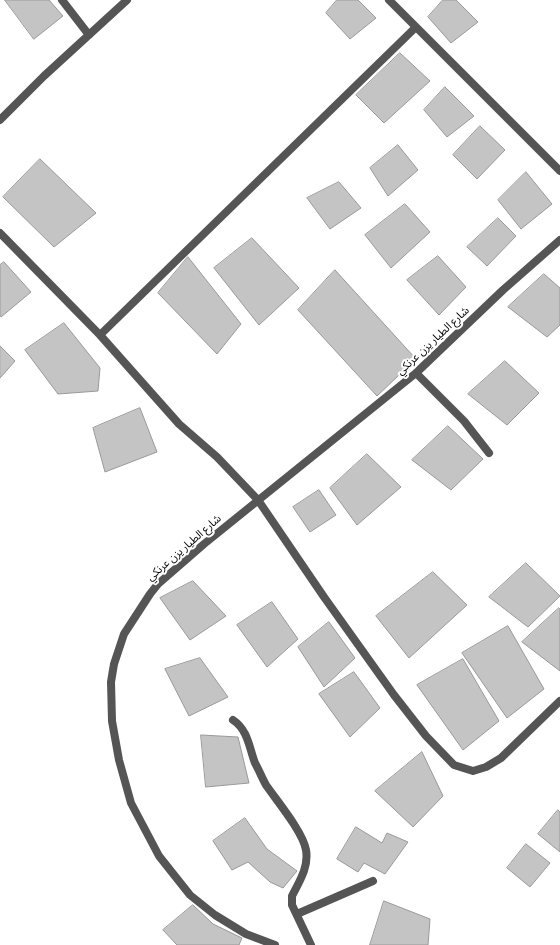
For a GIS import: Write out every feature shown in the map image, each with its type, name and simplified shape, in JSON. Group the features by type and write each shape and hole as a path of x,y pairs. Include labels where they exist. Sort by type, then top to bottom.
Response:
{"street":[{"path":"62,0 89,35"},
{"path":"0,120 44,76 126,0"},
{"path":"389,0 560,171"},
{"path":"100,335 416,27"},
{"path":"0,233 100,335 179,424 217,457 258,500 324,597 394,695 426,736 454,765 473,771 486,768 501,758 560,702"},
{"name":"شارع الطيار يزن عرنكي","path":"275,945 246,934 215,915 190,895 159,856 131,803 119,760 112,721 111,682 114,664 124,634 158,584 204,544 416,373 503,290 560,240"},
{"path":"416,373 464,420 489,453"},
{"path":"233,720 240,724 247,736 255,761 265,783 304,842 307,856 305,869 292,901 292,905 311,945"},
{"path":"297,914 373,881"}],"building":[{"path":"5,0 49,0 63,16 34,39"},
{"path":"337,0 358,0 376,18 350,39 326,13"},
{"path":"443,0 456,0 478,22 451,43 428,17"},
{"path":"400,53 430,81 384,123 356,95"},
{"path":"445,87 474,116 447,137 424,110"},
{"path":"480,126 505,150 477,179 453,155"},
{"path":"398,145 418,170 388,196 370,168"},
{"path":"40,159 96,213 54,247 3,197"},
{"path":"526,172 552,204 521,229 498,200"},
{"path":"339,182 361,208 330,229 307,198"},
{"path":"405,204 430,232 391,268 365,235"},
{"path":"498,218 516,236 487,266 467,247"},
{"path":"252,238 299,288 259,325 214,268"},
{"path":"438,256 466,287 439,315 407,280"},
{"path":"188,257 241,324 217,354 158,293"},
{"path":"4,262 31,292 1,317 0,265"},
{"path":"335,270 416,359 377,396 298,310"},
{"path":"544,274 560,288 560,325 547,337 508,307"},
{"path":"64,323 100,368 98,391 58,394 25,350"},
{"path":"0,346 15,361 0,378"},
{"path":"505,361 539,393 507,425 468,394"},
{"path":"140,408 157,452 105,472 93,428"},
{"path":"448,426 483,459 451,490 412,460"},
{"path":"367,454 401,487 357,525 330,488"},
{"path":"319,490 336,515 310,532 293,507"},
{"path":"526,563 560,596 528,627 489,597"},
{"path":"433,572 467,605 409,658 376,616"},
{"path":"193,581 226,616 190,640 160,598"},
{"path":"272,602 298,639 267,667 237,625"},
{"path":"559,608 560,609 560,671 522,642"},
{"path":"329,622 355,658 324,687 298,647"},
{"path":"508,626 544,689 507,718 462,653"},
{"path":"200,658 228,697 189,716 165,669"},
{"path":"463,659 499,721 463,750 417,685"},
{"path":"354,672 380,708 350,737 319,694"},
{"path":"201,735 238,737 249,783 206,787"},
{"path":"422,752 443,796 413,827 375,791"},
{"path":"558,810 560,812 560,852 538,834"},
{"path":"245,818 267,849 297,871 283,888 270,882 248,862 232,870 213,841"},
{"path":"356,827 382,843 387,833 408,842 385,874 364,863 358,872 337,859"},
{"path":"526,844 550,863 530,887 507,868"},
{"path":"384,901 430,919 428,945 370,945"},
{"path":"193,905 213,924 242,938 239,945 177,945 163,930"}]}
